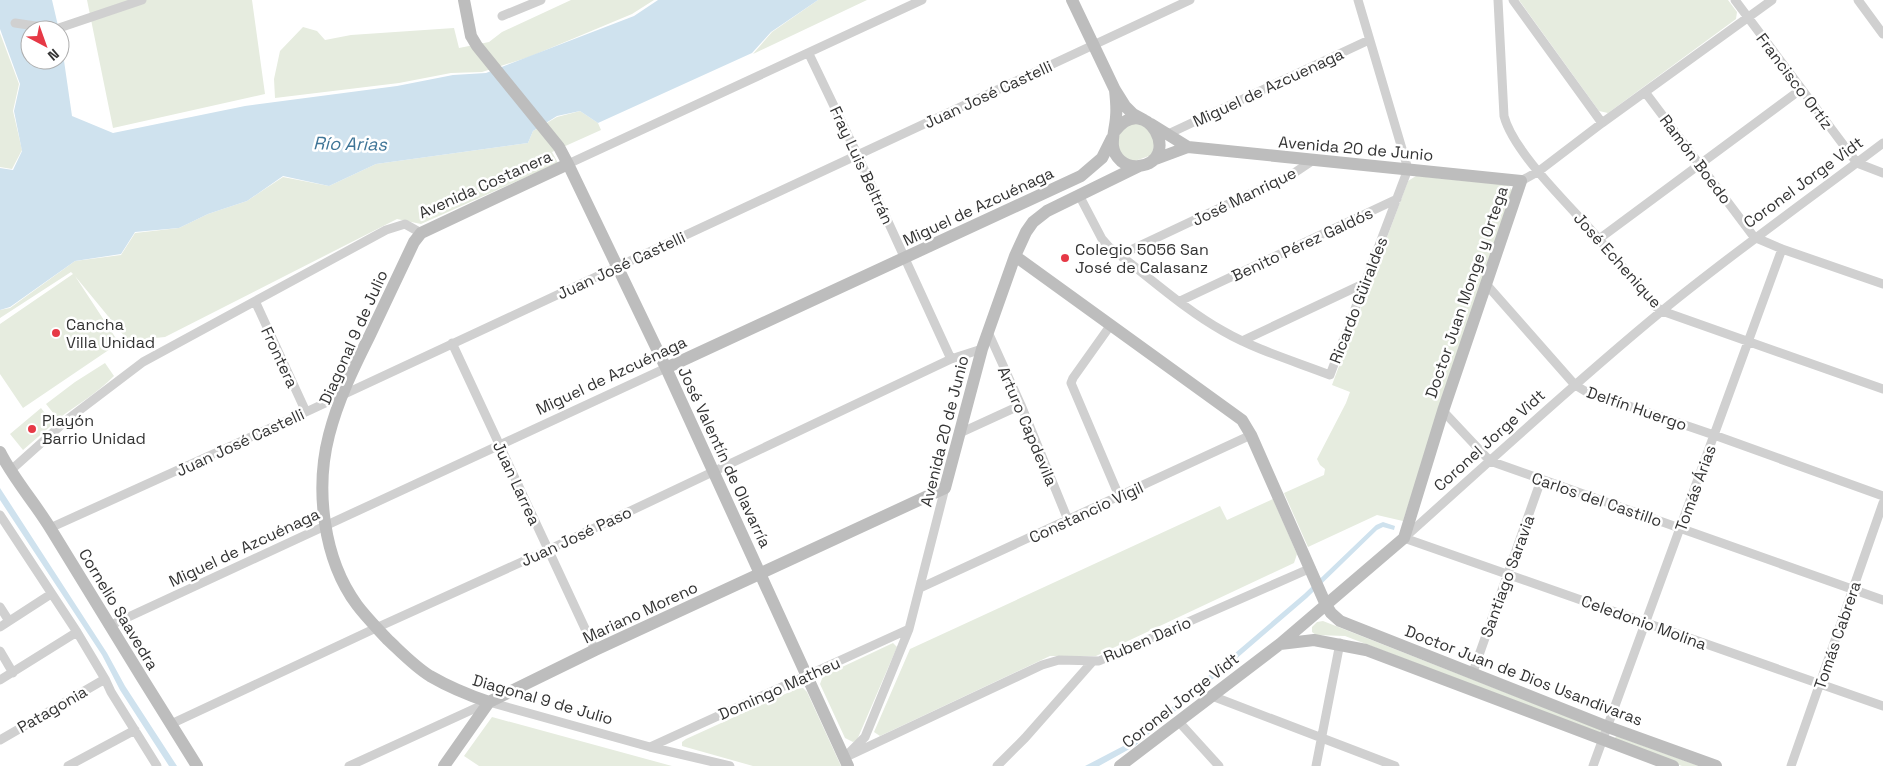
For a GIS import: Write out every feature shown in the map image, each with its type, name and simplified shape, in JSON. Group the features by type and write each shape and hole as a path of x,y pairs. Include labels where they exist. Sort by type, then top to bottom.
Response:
{"street":[{"path":"15,23 56,29 142,0"},
{"name":"José Valentín de Olavarría","path":"464,0 471,36 477,46 559,147 568,164 619,266 846,762"},
{"name":"Avenida Costanera","path":"10,471 68,419 143,362 386,230 405,224 421,233 922,0"},
{"name":"Avenida 20 de Junio","path":"1072,0 1093,46 1125,106 1133,114 1188,147 1521,181"},
{"name":"Juan José Castelli","path":"50,528 306,412 341,394 1190,0"},
{"path":"1358,0 1408,169"},
{"name":"José Echenique","path":"1498,0 1504,116 1510,133 1539,171 1599,238 1655,306 1662,311 1883,389"},
{"path":"1513,0 1602,123"},
{"name":"Francisco Ortíz","path":"1735,0 1856,163"},
{"name":"Doctor Juan Monge y Ortega","path":"1404,538 1443,411 1521,181 1539,171 1772,0"},
{"path":"1858,0 1883,34"},
{"path":"502,16 536,1"},
{"name":"Miguel de Azcuenaga","path":"1166,135 1369,40"},
{"name":"Fray Luis Beltrán","path":"809,54 951,359"},
{"path":"1114,135 1125,122 1132,119 1148,122 1156,130 1159,137 1157,153 1153,160 1139,166 1132,166 1119,159 1112,146 1115,90"},
{"path":"1599,238 1800,90"},
{"name":"Ramón Boedo","path":"1645,92 1754,237"},
{"name":"Miguel de Azcuénaga","path":"109,626 1081,176 1102,158 1114,135"},
{"name":"Coronel Jorge Vidt","path":"1120,766 1280,644 1404,538 1575,385 1662,311 1754,237 1883,144"},
{"name":"Avenida 20 de Junio","path":"1153,160 1188,147"},
{"name":"José Manrique","path":"1120,255 1294,173 1312,161"},
{"path":"1856,163 1883,173"},
{"name":"Avenida 20 de Junio","path":"846,762 865,737 909,629 982,349 1015,256 1026,232 1039,216 1139,166"},
{"name":"Ricardo Güiraldes","path":"1242,341 1330,375 1408,169"},
{"path":"1080,195 1102,240 1180,301 1222,330 1242,341 1365,283"},
{"name":"Benito Pérez Galdós","path":"1180,301 1397,199"},
{"name":"Diagonal 9 de Julio","path":"421,233 414,242 341,394 324,460 322,494 326,527 339,572 357,605 376,628 400,652 429,675 456,690 488,702 650,747 730,766"},
{"path":"1754,237 1782,249 1883,284"},
{"name":"Tomás Árias","path":"1593,766 1782,249"},
{"path":"1015,256 1242,420 1251,435 1326,605 1337,618 1340,644 1316,766"},
{"name":"Delfín Huergo","path":"1486,284 1575,385 1585,391 1883,496"},
{"name":"Frontera","path":"255,302 306,412"},
{"path":"1110,326 1071,383 1120,496"},
{"name":"Arturo Capdevila","path":"988,332 1021,405 1068,520"},
{"name":"Juan Larrea","path":"452,343 595,650"},
{"name":"Juan José Paso","path":"171,724 548,550 713,470 951,359 982,349"},
{"path":"960,433 1021,405"},
{"name":"Carlos del Castillo","path":"1443,411 1490,461 1883,600"},
{"name":"Constancio Vigil","path":"920,588 1251,435"},
{"name":"Cornelio Saavedra","path":"0,452 10,471 50,528 197,766"},
{"name":"Santiago Saravia","path":"1473,672 1541,480"},
{"name":"Mariano Moreno","path":"350,766 595,650 946,488"},
{"name":"Tomás Cabrera","path":"1791,766 1883,503"},
{"path":"0,515 77,632 105,678 111,692 157,766"},
{"name":"Celedonio Molina","path":"1404,538 1883,706"},
{"name":"Ruben Dario","path":"846,762 1042,665 1059,660 1099,661 1315,578"},
{"path":"0,627 52,594"},
{"path":"0,607 8,621"},
{"path":"1316,640 1309,633 1308,629 1312,617 1322,614 1337,618"},
{"name":"Doctor Juan de Dios Usandivaras","path":"1337,618 1608,727 1716,766"},
{"name":"Domingo Matheu","path":"650,747 909,629"},
{"path":"0,680 77,632"},
{"name":"Doctor Juan de Dios Usandivaras","path":"1280,644 1292,641 1316,640 1366,650 1672,766"},
{"path":"0,651 13,672"},
{"path":"997,766 1025,738 1093,661"},
{"name":"Patagonia","path":"0,740 105,678"},
{"path":"1212,696 1395,766"},
{"path":"444,766 488,702"},
{"path":"1179,722 1219,766"},
{"path":"68,766 135,730"}],"shaded area":[{"path":"87,0 252,0 265,94 113,128"},
{"path":"571,0 654,0 632,14 529,57 482,72 451,73 399,83 275,98 274,79 280,51 303,27 317,31 325,40 351,35 454,28 459,48 489,42 502,32"},
{"path":"818,0 867,0 753,54 772,32"},
{"path":"1519,0 1728,0 1737,12 1736,19 1608,113 1599,111"},
{"path":"0,33 19,84 13,111 22,150 12,169 0,167"},
{"path":"580,111 598,123 601,130 552,152 558,163 421,224 397,219 165,337 135,340 126,338 75,276 119,343 23,408 0,374 0,324 73,274 71,272 0,318 0,310 10,308 75,261 121,255 135,233 179,228 208,214 247,201 283,177 329,186 376,164 528,143 533,131 557,117"},
{"path":"1135,123 1145,126 1155,140 1152,155 1129,163 1115,147 1122,128"},
{"path":"1416,176 1508,185 1512,190 1403,521 1377,515 1308,547 1284,493 1324,475 1325,469 1317,459 1350,392 1332,385 1408,181"},
{"path":"105,363 114,376 58,419 46,404 75,382"},
{"name":"Playón Barrio Unidad","path":"41,408 53,424 23,450 10,434"},
{"path":"1273,499 1297,554 1294,563 1096,656 1050,656 880,736 874,732 910,649 1220,506 1227,520"},
{"path":"1323,621 1599,729 1602,732 1601,734 1345,636 1316,635 1312,632 1312,627 1317,622"},
{"path":"893,643 897,647 857,740 853,742 845,738 820,684 823,676"},
{"path":"803,688 807,692 841,766 753,766 682,746 682,742 686,739 796,689"},
{"path":"492,717 672,766 479,766 464,756"},
{"path":"1616,736 1699,766 1682,766 1617,742"}],"water":[{"name":"Río Arias","path":"0,0 52,0 57,20 20,20 20,70 65,70 72,116 113,133 245,106 397,86 453,75 486,73 634,16 658,0 818,0 771,32 752,53 598,123 580,111 557,116 533,131 528,143 376,164 329,186 283,176 247,201 208,214 179,228 135,232 121,254 75,261 10,307 0,310 0,168 13,170 22,151 14,111 20,84 0,29"},
{"path":"0,488 107,653 125,686 177,766 169,766 120,690 102,655 0,500"},
{"path":"1383,522 1395,526 1394,530 1383,527 1377,530 1307,598 1135,746 1099,766 1085,766 1131,742 1304,594 1376,525"}],"place":[{"name":"Colegio 5056 San José de Calasanz","path":"1065,258"},
{"name":"Cancha Villa Unidad","path":"56,333"},
{"name":"Playón Barrio Unidad","path":"32,429"}]}
